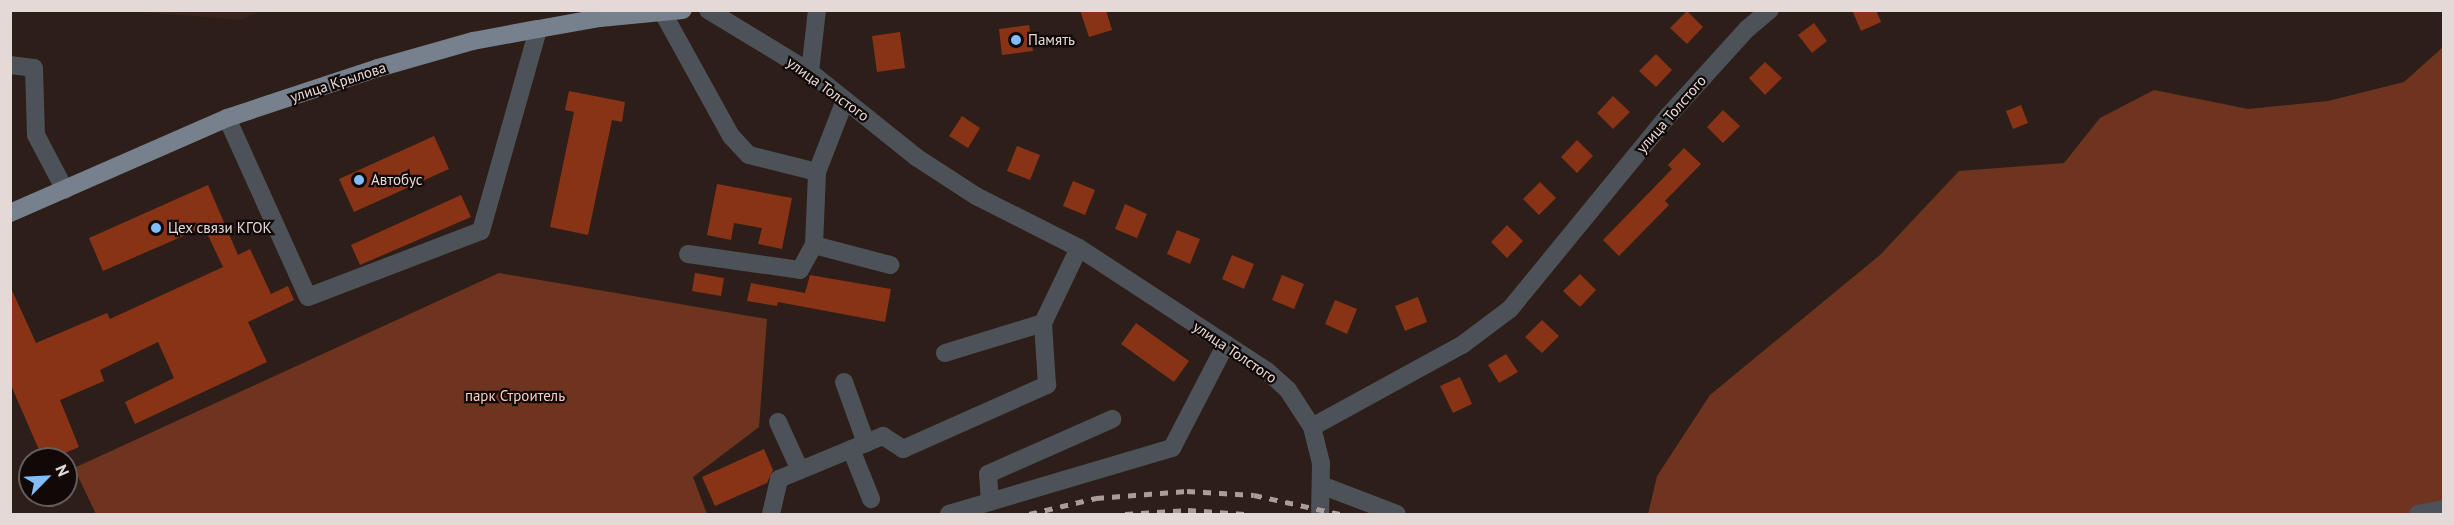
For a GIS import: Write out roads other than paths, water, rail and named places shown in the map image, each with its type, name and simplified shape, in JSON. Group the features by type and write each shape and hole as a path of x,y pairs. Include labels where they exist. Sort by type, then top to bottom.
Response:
{"main road":[{"name":"улица Крылова","path":"10,213 226,118 378,68 474,42 538,29 600,18 683,10"}],"street":[{"name":"улица Толстого","path":"708,10 810,72 916,157 976,196 1079,248 1267,371 1288,390 1312,427 1462,345 1510,309 1669,114 1747,29 1770,10"},
{"path":"810,72 817,10"},
{"path":"663,13 732,136 749,155 817,172"},
{"path":"226,118 308,297 481,231 538,29"},
{"path":"10,65 34,68 36,135 65,190"},
{"path":"688,254 800,270 814,245 817,172 845,100"},
{"path":"814,245 890,265"},
{"path":"771,514 779,479 883,436 903,449 1047,385 1043,323 1079,248"},
{"path":"945,353 1043,323"},
{"path":"949,514 1172,448 1226,344"},
{"path":"844,382 871,499"},
{"path":"990,502 988,474 1112,419"},
{"path":"778,422 800,470"},
{"path":"1312,427 1321,464 1320,514"},
{"path":"1321,484 1397,514"},
{"path":"2418,514 2444,509"}],"railway":[{"path":"1029,514 1096,498 1187,491 1254,495 1340,514"},
{"path":"1125,514 1188,510 1245,514"}],"place":[{"name":"Память","path":"1016,40"},
{"name":"Автобус","path":"359,180"},
{"name":"Цех связи КГОК","path":"156,228"}],"park label":[{"name":"парк Строитель","path":"515,396"}]}
